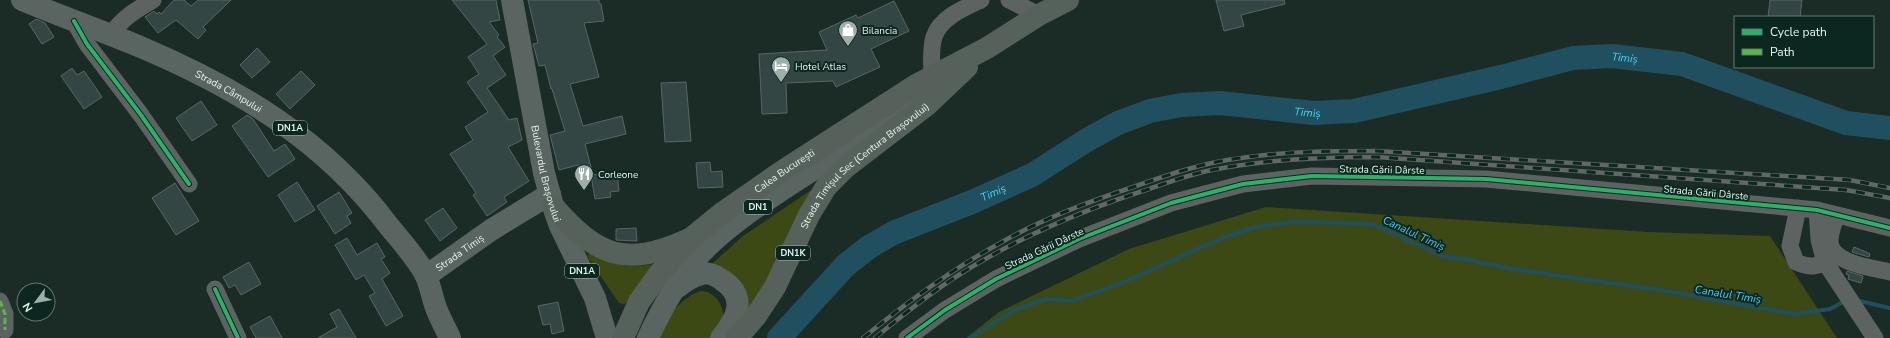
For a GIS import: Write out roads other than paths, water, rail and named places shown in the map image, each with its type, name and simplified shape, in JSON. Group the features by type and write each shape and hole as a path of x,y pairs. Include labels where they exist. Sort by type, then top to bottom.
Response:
{"highway":[{"name":"Calea București","path":"623,338 639,302 659,274 690,239 722,213 784,170 916,85 987,48 1039,15 1068,0"},
{"name":"Strada Timișul Sec (Centura Brașovului)","path":"737,338 756,316 775,287 809,215 826,187 846,167 927,105 987,48"},
{"path":"551,200 568,223 589,242 620,255 637,256 656,252 690,239"}],"main road":[{"name":"Strada Câmpului","path":"22,0 143,48 217,83 281,121 309,142 356,186 382,216 426,276"},
{"name":"Bulevardul Brașovului","path":"512,0 541,157 551,200 560,226 595,298 607,338"},
{"name":"Calea București","path":"648,338 659,314 674,289 695,260 734,225 987,48"},
{"name":"Strada Timiș","path":"450,338 440,317 426,276 497,226 551,200"},
{"path":"674,289 691,277 704,273 716,276 731,288 736,295 738,306 737,314 721,338"}],"street":[{"path":"111,35 119,23 128,15 153,0"},
{"path":"932,77 933,38 938,26 963,9 981,0"},
{"path":"1009,0 1026,7 1039,15"},
{"path":"74,21 87,44 141,115 189,184"},
{"name":"Strada Gării Dârste","path":"907,338 945,310 996,279 1079,239 1171,202 1244,184 1312,176 1486,179 1817,210 1890,228"},
{"path":"1798,208 1790,246 1796,262 1808,267 1830,258 1890,272"},
{"path":"1817,210 1819,240 1830,258 1849,299 1875,338"},
{"path":"1830,258 1829,240 1837,215"},
{"path":"215,289 238,338"},
{"path":"0,301 6,314 5,330"}],"waterway":[{"name":"Timiș","path":"779,338 846,265 869,247 893,233 972,202 1032,175 1087,140 1118,123 1150,111 1181,105 1220,103 1314,113 1354,111 1501,77 1573,58 1612,56 1682,64 1846,123 1890,128"},
{"name":"Canalul Timiș","path":"970,338 1015,310 1046,299 1072,301 1131,279 1222,238 1256,227 1291,222 1354,223 1375,225 1444,257 1465,259 1512,269 1666,291 1794,314 1830,309 1845,301"},
{"name":"Canalul Timiș","path":"1855,300 1890,308"}],"railway":[{"path":"863,338 913,299 965,263 1034,225 1085,204 1162,177 1201,165 1228,160 1292,153 1377,151 1850,180 1890,188"},
{"path":"875,338 936,290 996,253 1038,232 1104,204 1180,178 1212,170 1253,163 1315,158 1377,157 1846,190 1890,198"}],"place":[{"name":"Bilancia","path":"848,47"},
{"name":"Hotel Atlas","path":"781,83"},
{"name":"Corleone","path":"584,191"}]}
